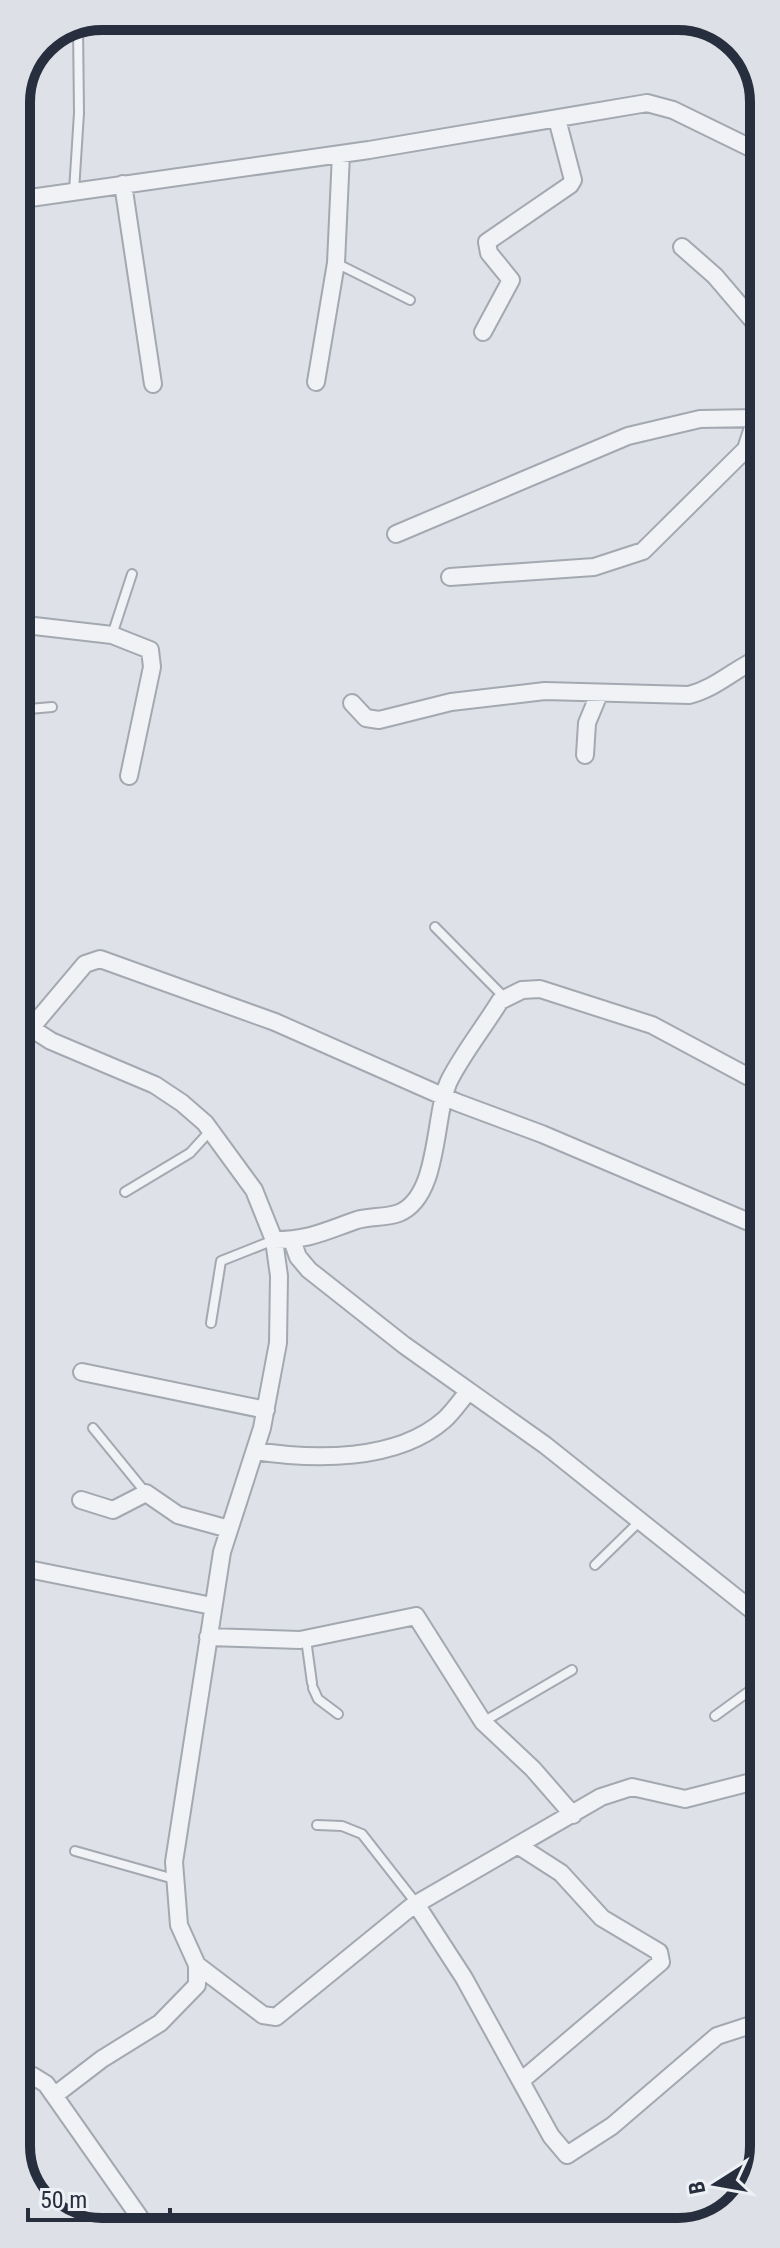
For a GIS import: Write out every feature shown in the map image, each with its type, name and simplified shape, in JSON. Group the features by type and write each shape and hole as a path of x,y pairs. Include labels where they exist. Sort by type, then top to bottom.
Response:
{"street":[{"path":"30,198 341,154 659,104 750,148"},
{"path":"483,332 511,280 489,253 487,242 573,180 572,165 557,119"},
{"path":"316,382 336,263 341,154"},
{"path":"123,184 153,384"},
{"path":"682,247 715,276 750,317"},
{"path":"396,534 628,436 700,419 750,411"},
{"path":"450,577 594,567 643,551 746,449 750,437"},
{"path":"30,626 112,635 145,645 152,657 129,776"},
{"path":"352,703 366,718 379,720 451,702 523,693 562,690 599,694 689,695 710,689 739,666 750,662"},
{"path":"585,755 587,723 599,694"},
{"path":"30,1018 85,964 100,959 275,1022 444,1096 750,1222"},
{"path":"274,1240 310,1239 356,1221 399,1213 411,1205 420,1191 438,1138 449,1080 504,997 540,989 652,1025 750,1078"},
{"path":"30,1028 51,1041 155,1085 182,1103 211,1130 254,1190 274,1240 279,1276 278,1343 266,1410 229,1529 212,1606 174,1879 179,1925 197,1965 197,1985 160,2023 102,2059 55,2095"},
{"path":"292,1240 298,1257 309,1270 468,1392 545,1445 750,1609"},
{"path":"82,1372 266,1410"},
{"path":"255,1451 319,1456 388,1448 425,1433 444,1420 468,1392"},
{"path":"81,1500 113,1510 146,1493 178,1515 229,1529"},
{"path":"30,1569 212,1606"},
{"path":"208,1637 306,1639 416,1616 483,1722 533,1769 573,1815"},
{"path":"197,1965 263,2015 276,2017 416,1904 601,1797 632,1787 685,1799 750,1782"},
{"path":"519,1846 561,1873 602,1918 659,1952 661,1957 661,1962 521,2081"},
{"path":"416,1904 464,1978 562,2153 573,2154 612,2126 717,2036 750,2025"},
{"path":"30,2076 55,2095 139,2218"}],"lane":[{"path":"74,191 79,113 78,34"},
{"path":"336,263 410,300"},
{"path":"112,635 132,574"},
{"path":"30,709 52,707"},
{"path":"435,927 504,997"},
{"path":"125,1192 190,1153 211,1130"},
{"path":"211,1323 221,1261 274,1240"},
{"path":"93,1428 146,1493"},
{"path":"595,1565 639,1522"},
{"path":"306,1639 318,1699 338,1714"},
{"path":"483,1722 572,1670"},
{"path":"715,1716 750,1690"},
{"path":"317,1825 342,1826 362,1834 416,1904"},
{"path":"75,1851 174,1879"}]}
